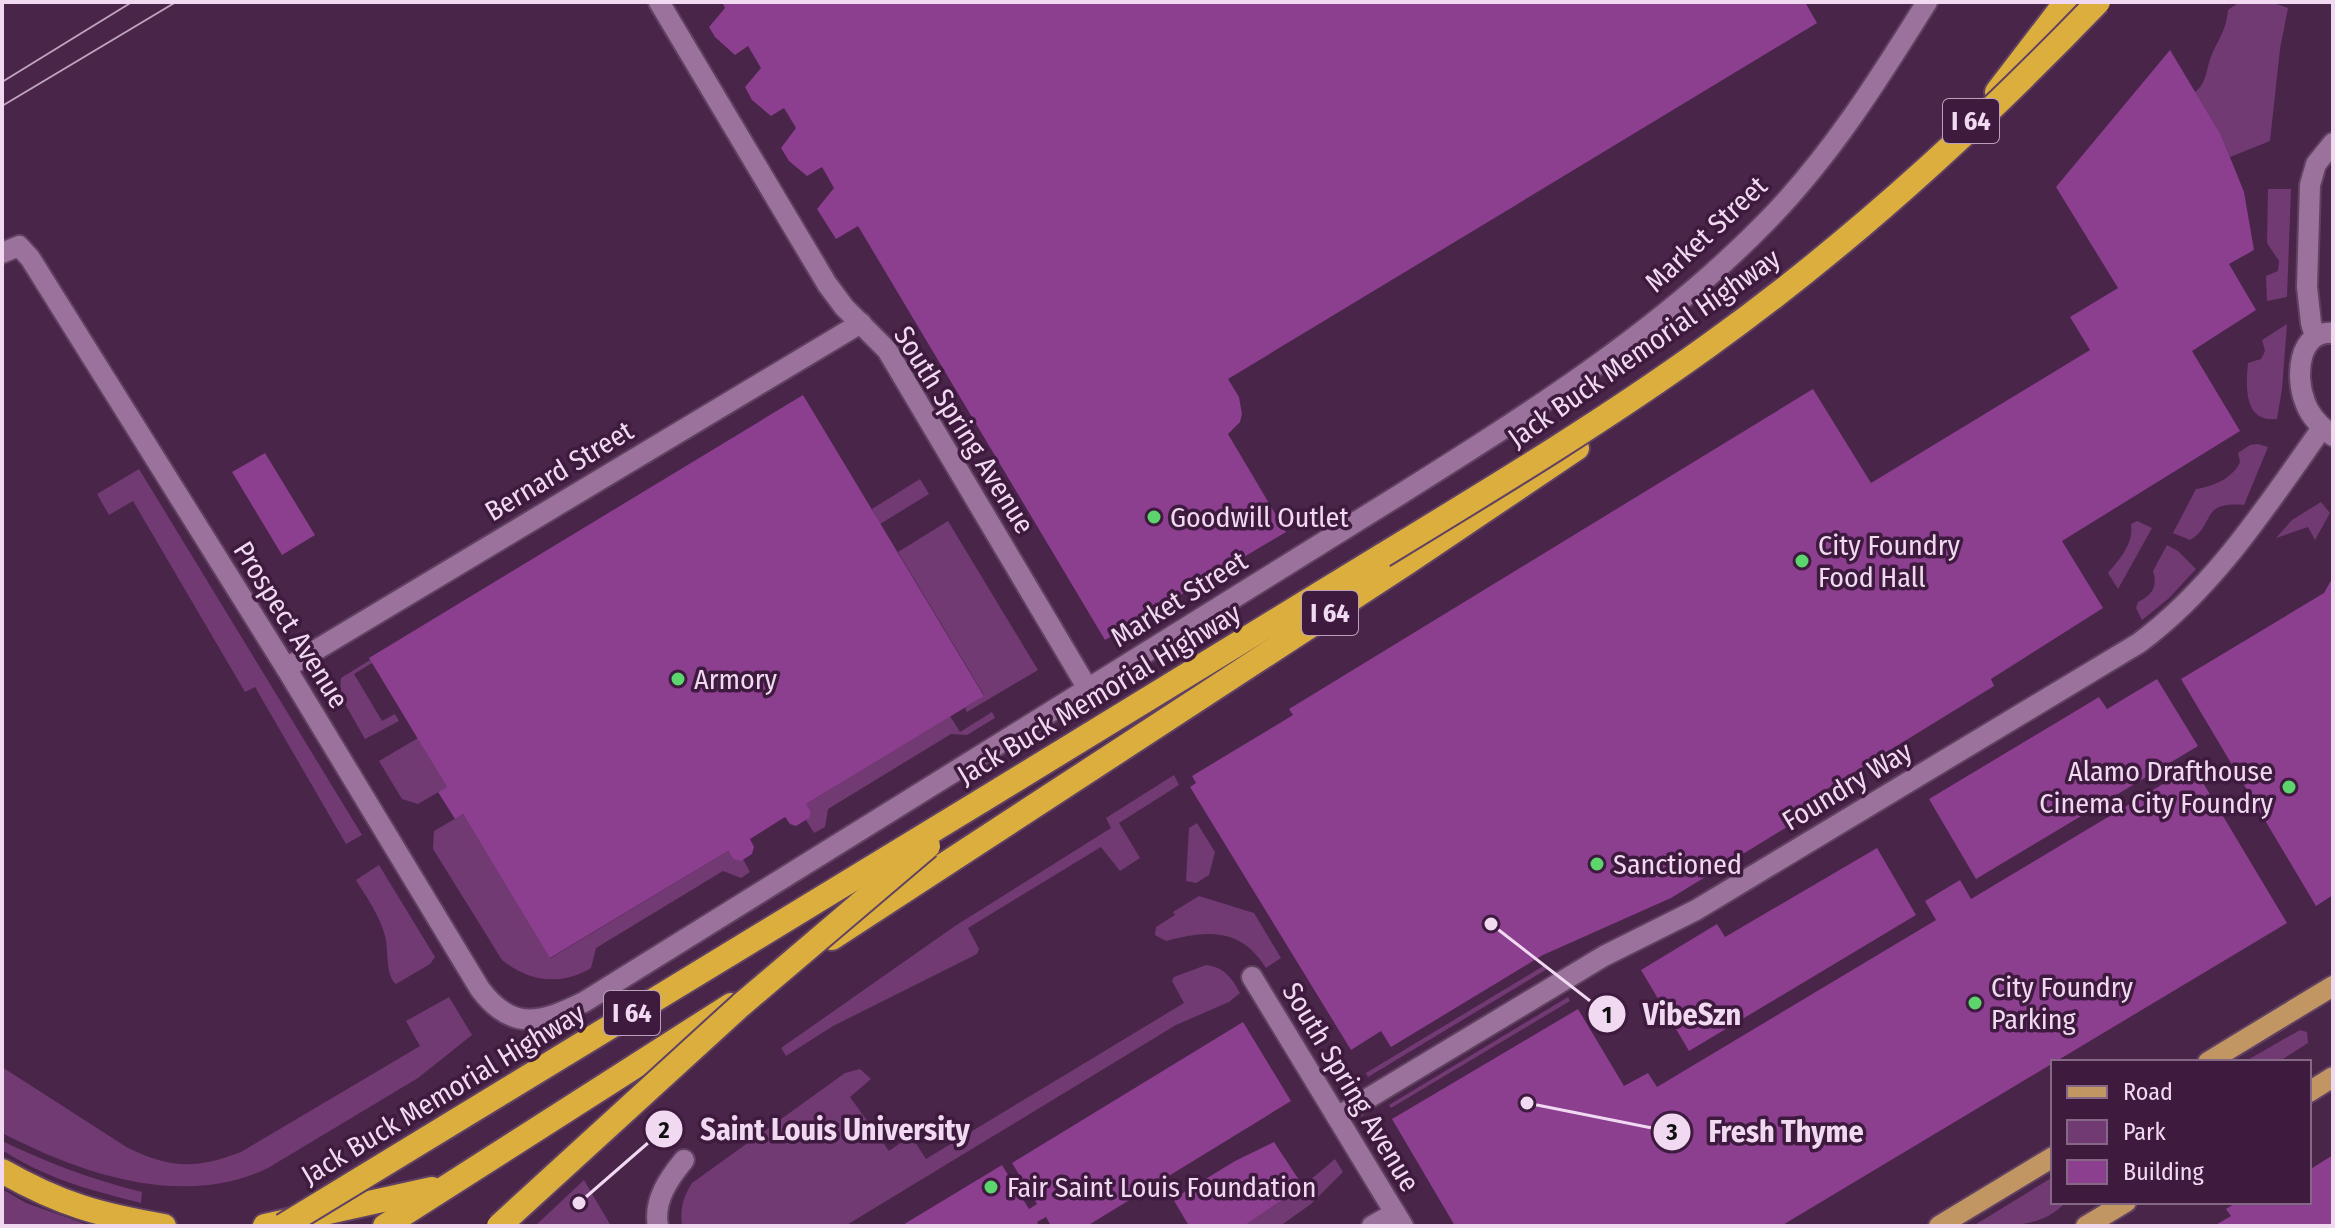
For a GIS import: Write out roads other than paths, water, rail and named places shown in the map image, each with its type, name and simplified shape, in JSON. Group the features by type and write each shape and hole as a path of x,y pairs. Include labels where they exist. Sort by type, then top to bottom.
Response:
{"highway":[{"name":"Jack Buck Memorial Highway","path":"385,1226 1408,562 1713,354 1795,291 1865,230 1934,162 2003,86 2066,2"},
{"name":"Jack Buck Memorial Highway","path":"283,1226 1515,475 1614,411 1710,345 1892,201 1976,124 2098,2"},
{"path":"499,1226 741,1005 981,801"},
{"path":"2,1171 92,1213 164,1226"},
{"path":"265,1226 454,1184"}],"main road":[{"path":"2211,1060 2333,986"},
{"path":"2311,1091 2333,1077"},
{"path":"1939,1226 2051,1158"},
{"path":"2086,1226 2123,1204"}],"street":[{"name":"South Spring Avenue","path":"659,2 827,284 844,307 887,350 1088,689"},
{"name":"Market Street","path":"525,1021 554,1016 584,1002 1553,396 1674,305 1768,221 1826,152 1883,74 1927,2"},
{"name":"Foundry Way","path":"1337,1117 1604,956 1696,910 2139,643 2161,626 2212,575 2327,432 2305,404 2301,390 2301,356 2307,344 2324,334 2311,323 2307,287 2310,185 2316,164 2333,143"},
{"name":"Prospect Avenue","path":"10,250 26,251 39,271 286,668 480,989 490,1003 505,1014 525,1021"},
{"name":"Bernard Street","path":"286,668 861,323"},
{"name":"South Spring Avenue","path":"1252,977 1399,1219"},
{"path":"658,1226 663,1191 668,1179 684,1160"},
{"path":"1372,1226 1399,1219"}],"tram line":[{"path":"2,82 132,2"},
{"path":"2,106 176,2"}],"place":[{"name":"Goodwill Outlet","path":"1154,517"},
{"name":"City Foundry Food Hall","path":"1802,561"},
{"name":"Armory","path":"678,679"},
{"name":"Alamo Drafthouse Cinema City Foundry","path":"2289,787"},
{"name":"Sanctioned","path":"1597,864"},
{"name":"VibeSzn","path":"1491,924"},
{"name":"City Foundry Parking","path":"1975,1003"},
{"name":"Fresh Thyme","path":"1527,1103"},
{"name":"Fair Saint Louis Foundation","path":"991,1187"},
{"name":"Saint Louis University","path":"579,1203"}]}
